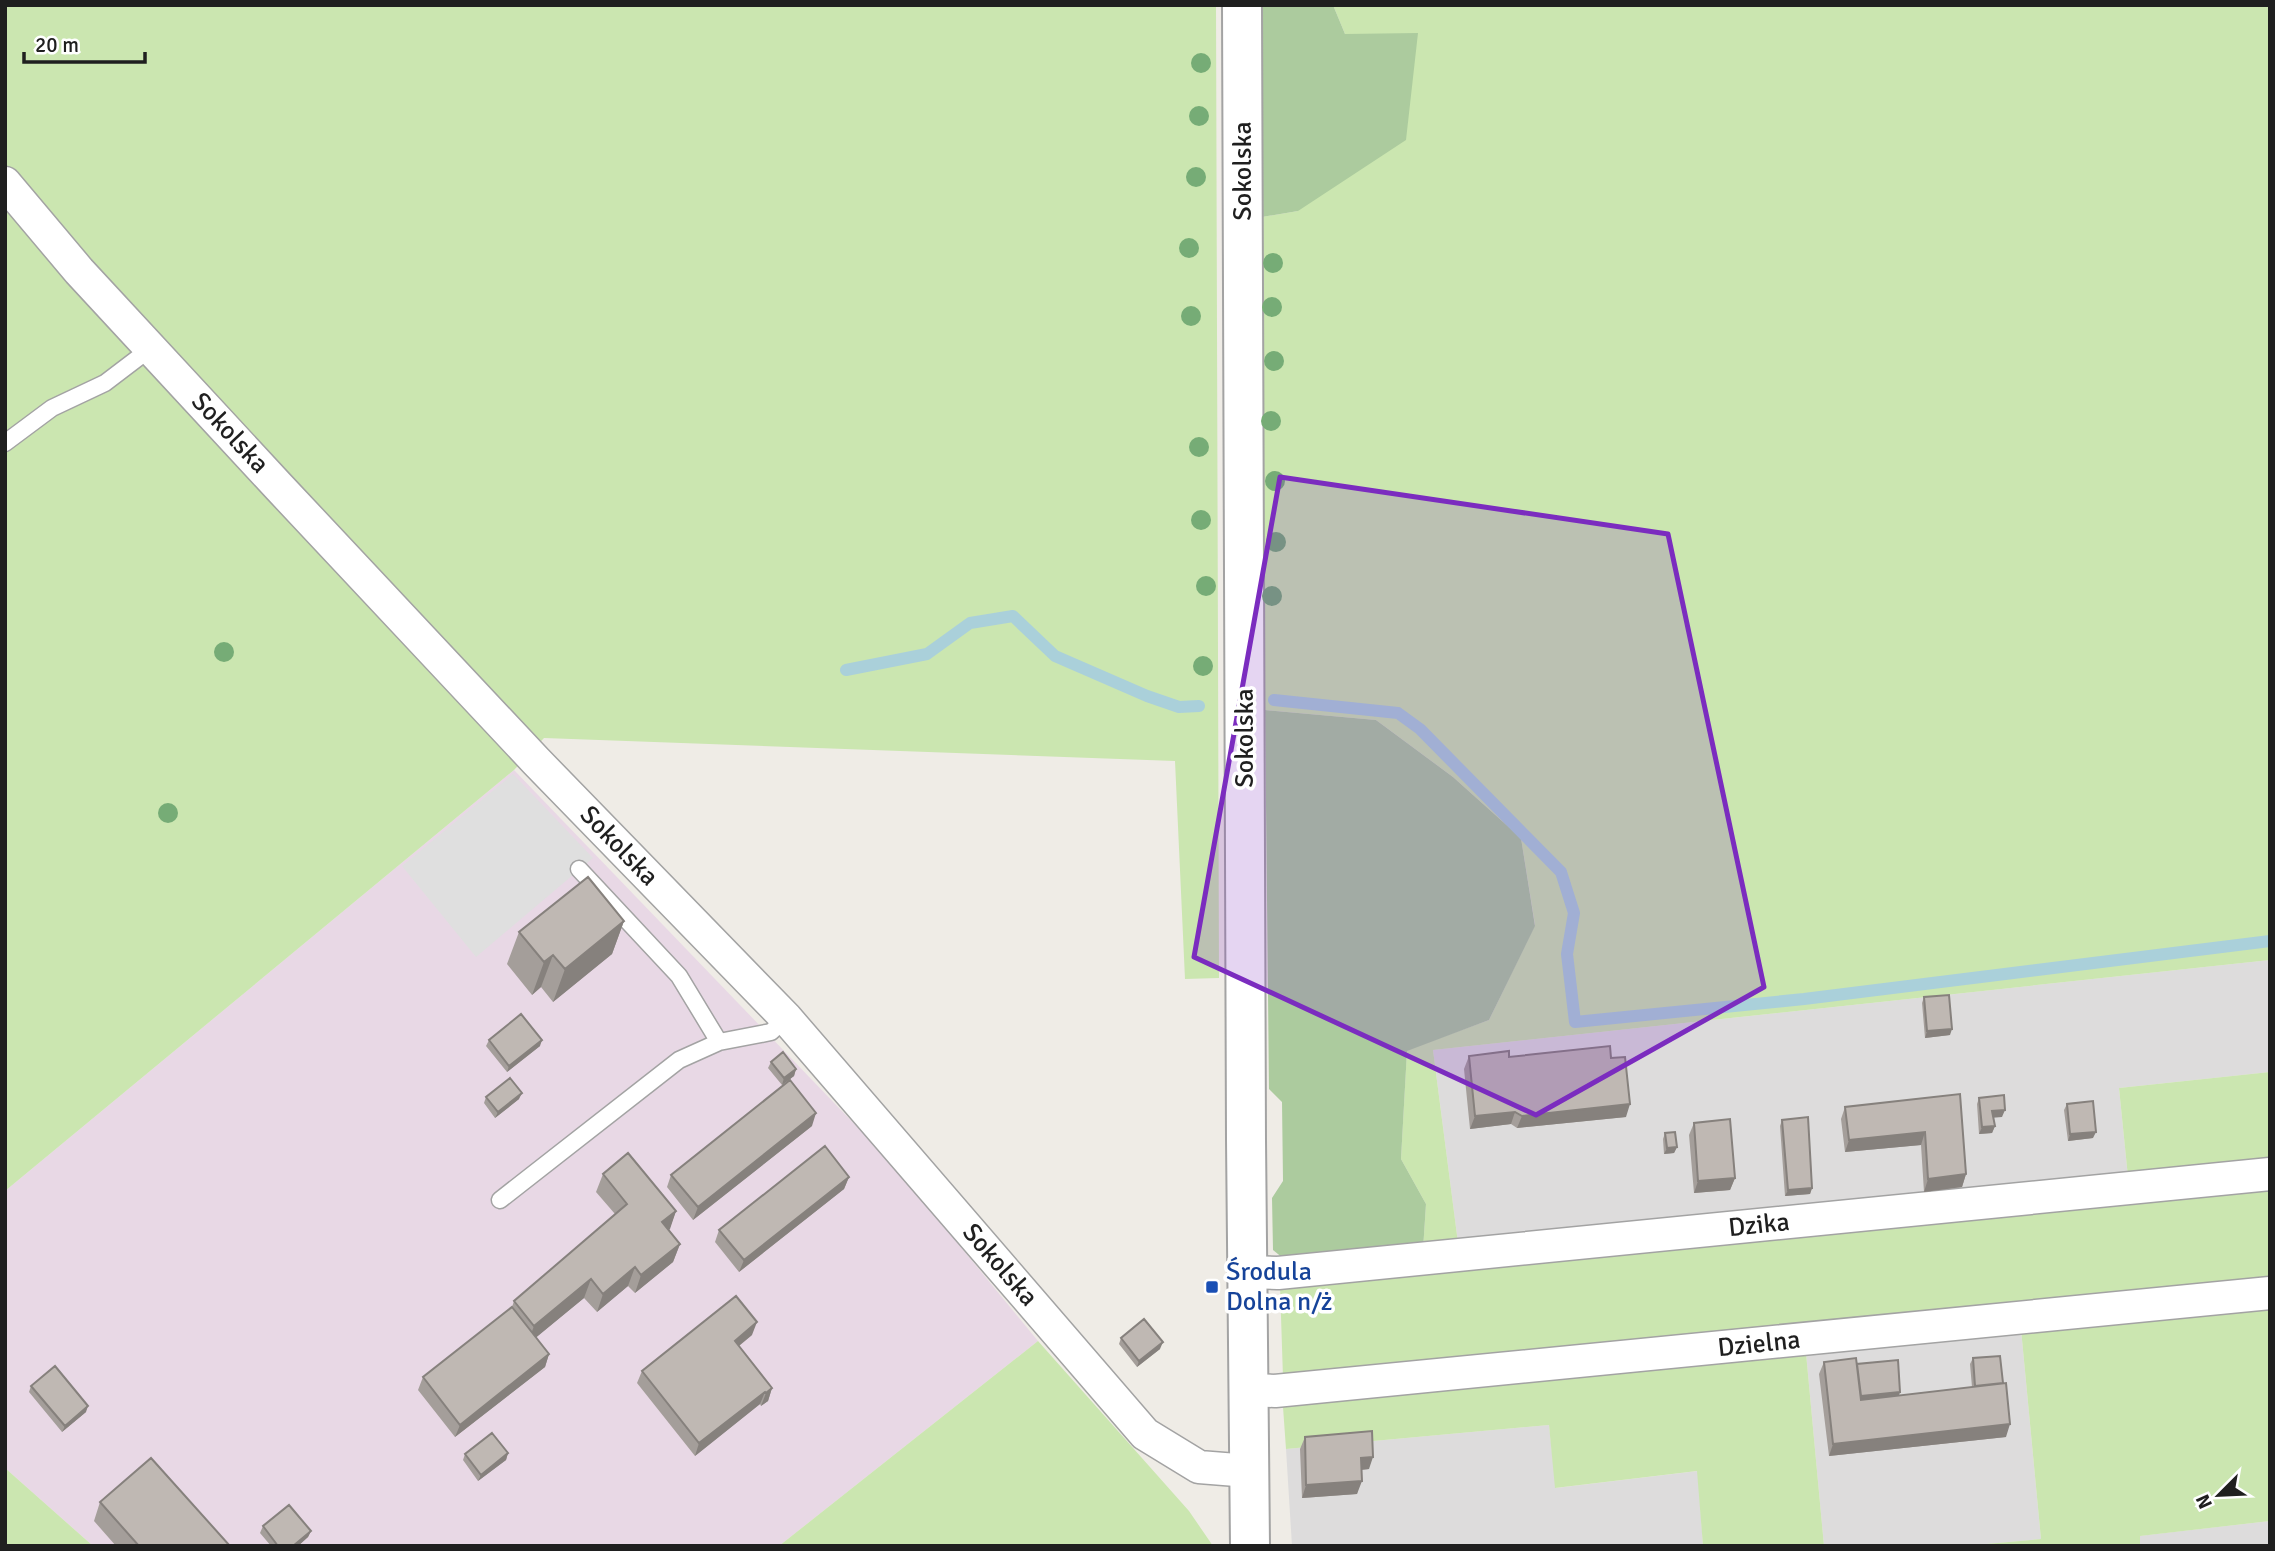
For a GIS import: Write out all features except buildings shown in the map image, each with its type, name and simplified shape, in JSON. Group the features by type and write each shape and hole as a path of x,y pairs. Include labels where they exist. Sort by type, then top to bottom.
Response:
{"street":[{"name":"Sokolska","path":"1242,5 1247,1272 1251,1546"},
{"name":"Sokolska","path":"5,183 79,271 536,761 786,1018 1145,1434 1199,1467 1249,1471"},
{"name":"Dzika","path":"1247,1272 1278,1273 2270,1174"},
{"name":"Dzielna","path":"1249,1390 1275,1391 2270,1293"}],"lane":[{"path":"5,443 52,408 105,383 151,348"},
{"path":"579,869 679,976 719,1042"},
{"path":"500,1200 679,1060 719,1042 771,1031 786,1018"}],"highlighted area":[{"path":"1280,477 1668,534 1764,987 1536,1115 1194,957"}],"shaded area":[{"path":"514,770 890,1161 1038,1341 779,1546 93,1546 5,1468 5,1191"},
{"path":"513,774 593,858 476,957 402,866"},
{"path":"2270,960 2270,1072 2119,1088 2128,1177 1458,1243 1433,1050"},
{"path":"2021,1329 2041,1539 1964,1546 1824,1546 1806,1353"},
{"path":"1549,1425 1556,1488 1698,1471 1703,1546 1292,1546 1286,1449"},
{"path":"2270,1521 2270,1546 2140,1546 2139,1536"}],"green space":[{"path":"5,5 1216,5 1219,978 1185,979 1175,761 544,738 514,770 5,1191"},
{"path":"1262,5 1333,5 1345,34 1418,33 1406,140 1298,211 1262,217"},
{"path":"1333,5 2270,5 2270,960 1433,1050 1458,1243 1423,1250 1426,1204 1401,1159 1407,1050 1489,1020 1535,925 1521,838 1453,777 1376,720 1265,710 1262,217 1298,211 1345,34"},
{"path":"1265,710 1376,720 1453,777 1521,838 1535,926 1489,1020 1407,1051 1401,1159 1426,1204 1423,1250 1289,1263 1273,1250 1272,1198 1283,1181 1282,1102 1269,1089"},
{"path":"2270,1072 2270,1162 2128,1177 2119,1088"},
{"path":"2270,1183 2270,1281 1283,1378 1280,1285"},
{"path":"2270,1307 2270,1521 2140,1536 2140,1546 1964,1546 2041,1539 2021,1329"},
{"path":"1038,1341 1189,1511 1213,1546 779,1546"},
{"path":"1806,1353 1824,1546 1703,1546 1697,1471 1555,1488 1549,1425 1286,1449 1283,1407"},
{"path":"5,1468 93,1546 5,1546"}],"waterway":[{"path":"846,670 927,654 970,623 1013,616 1055,656 1147,696 1179,707 1199,706"},
{"path":"1274,700 1398,713 1420,729 1561,872 1574,913 1567,954 1575,1022 1804,999 2270,941"}],"place":[{"name":"Środula Dolna n/ż","path":"1212,1287"}]}
